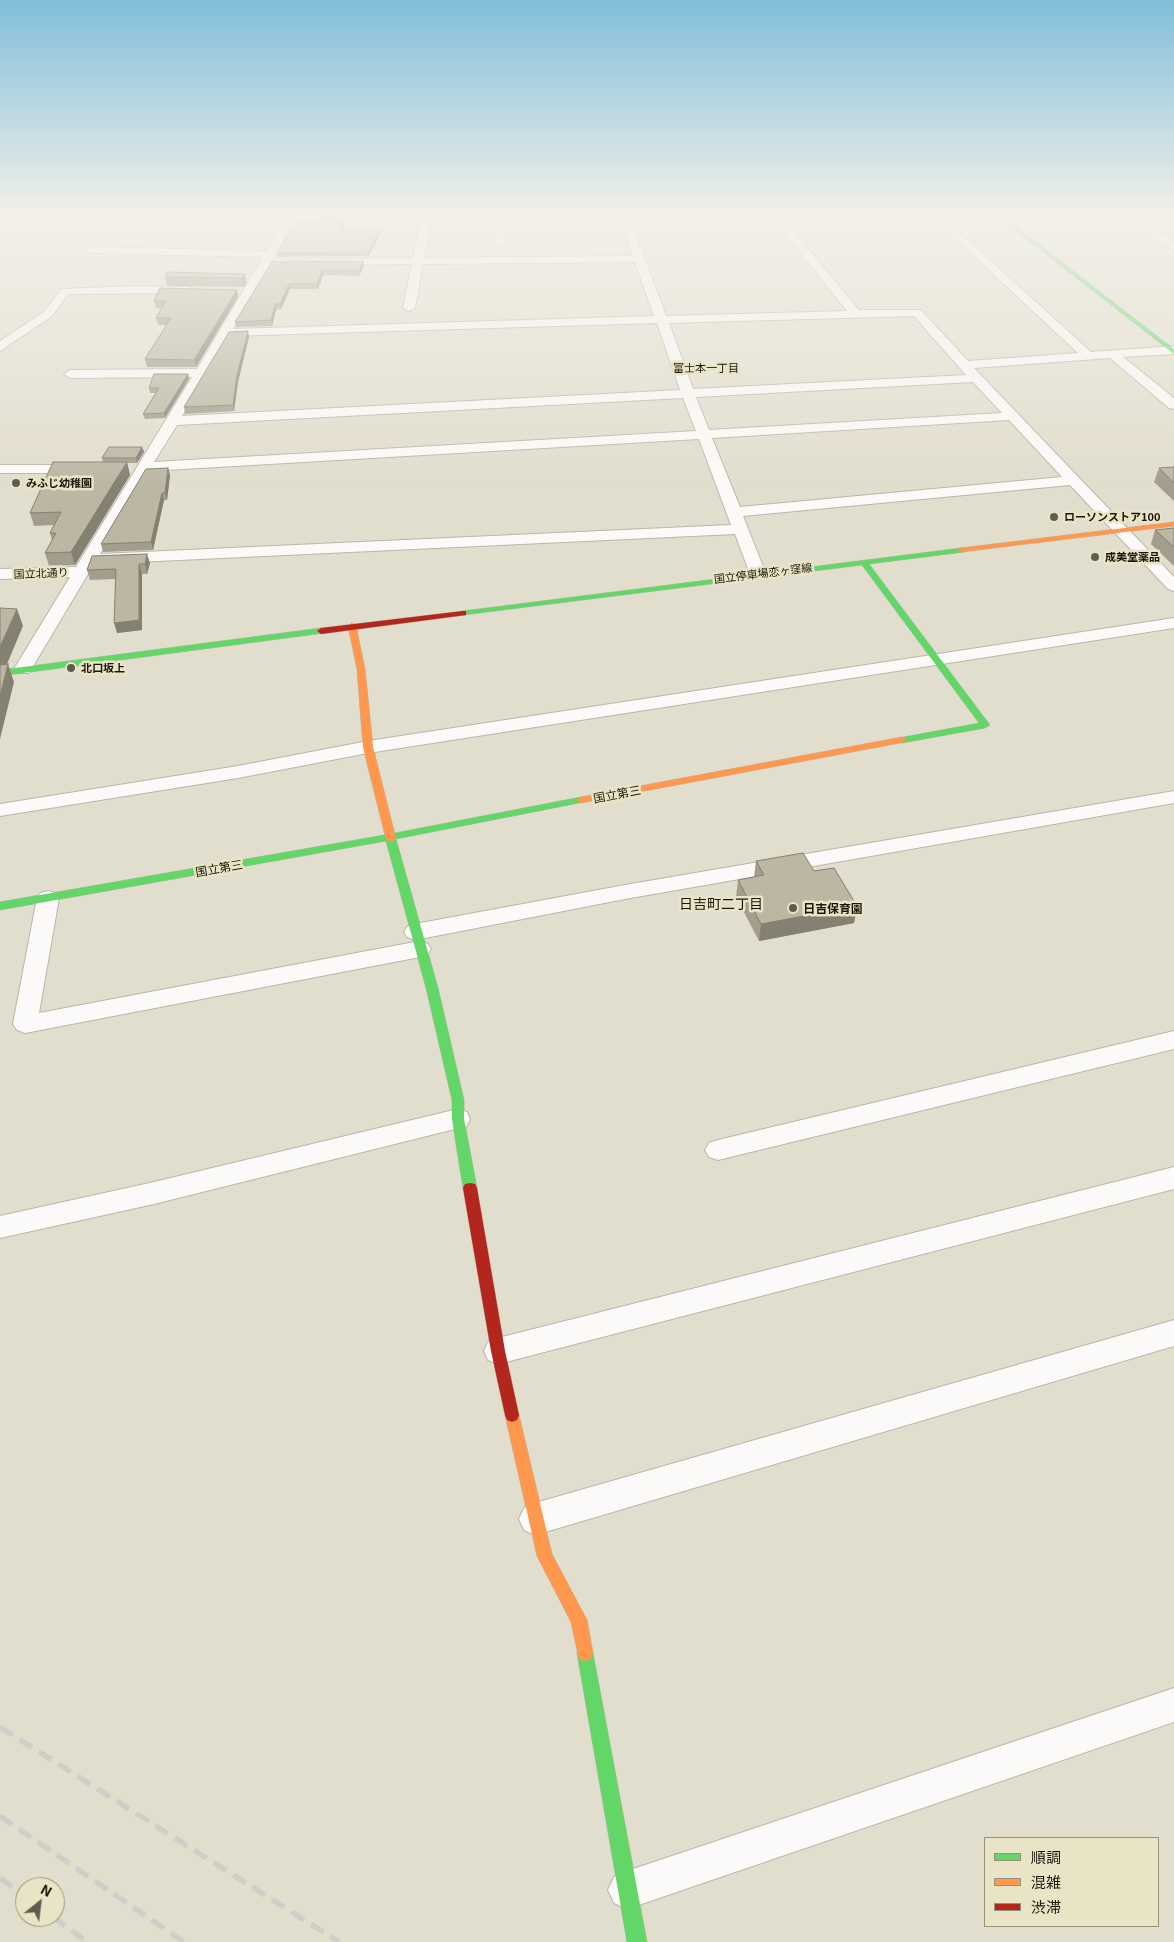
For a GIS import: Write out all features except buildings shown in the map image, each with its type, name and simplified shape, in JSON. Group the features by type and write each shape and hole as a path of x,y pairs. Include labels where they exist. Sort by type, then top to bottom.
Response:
{"street":[{"path":"0,347 48,314 53,307"},
{"path":"23,669 225,333 237,307"},
{"path":"658,307 688,393 736,512 758,574"},
{"path":"850,307 855,313"},
{"path":"1034,307 1088,356"},
{"path":"1116,307 1173,351"},
{"path":"225,333 916,312 976,378 1123,530 1174,586"},
{"path":"966,365 1173,351"},
{"path":"1113,354 1174,405"},
{"path":"70,374 200,373"},
{"path":"171,421 976,378"},
{"path":"124,469 705,432 1012,416"},
{"path":"0,469 96,469"},
{"path":"736,512 1074,480"},
{"name":"国立停車場恋ヶ窪線","path":"0,672 758,574 1174,524"},
{"name":"国立北通り","path":"0,574 86,565 741,528"},
{"name":"国立第三","path":"0,906 390,838 814,755 985,725 863,561"},
{"path":"0,810 238,772 368,746 1174,623"},
{"path":"352,626 361,669 368,746 458,1100 458,1119 498,1351 535,1519 545,1556 579,1620 626,1890 637,1942"},
{"path":"48,898 25,1024 418,940 625,892 1174,797"},
{"path":"718,1150 1174,1040"},
{"path":"0,1227 154,1193 458,1119"},
{"path":"498,1351 1174,1178"},
{"path":"535,1519 1174,1333"},
{"path":"626,1890 1174,1705"}],"railway":[{"path":"0,1727 339,1942"},
{"path":"0,1816 184,1942"},
{"path":"0,1878 15,1889"},
{"path":"65,1926 87,1942"}],"traffic: fast":[{"path":"1116,307 1174,352"},
{"path":"463,613 961,550"},
{"path":"863,561 985,725 902,740"},
{"path":"0,673 321,631"},
{"path":"0,906 390,837 581,800"},
{"path":"391,839 432,988 458,1100 458,1119 470,1188"},
{"path":"585,1653 637,1942"}],"traffic: slow":[{"path":"961,550 1174,524"},
{"path":"352,626 361,669 368,747 391,839"},
{"path":"581,800 902,740"},
{"path":"512,1415 545,1556 579,1620 585,1653"}],"traffic: jam":[{"path":"321,631 463,613"},
{"path":"470,1188 498,1351 512,1415"}],"place":[{"name":"みふじ幼稚園","path":"16,483"},
{"name":"ローソンストア100","path":"1054,517"},
{"name":"成美堂薬品","path":"1095,557"},
{"name":"北口坂上","path":"71,668"},
{"name":"日吉保育園","path":"793,908"}],"district":[{"name":"富士本一丁目","path":"706,368"},
{"name":"日吉町二丁目","path":"721,904"}]}
